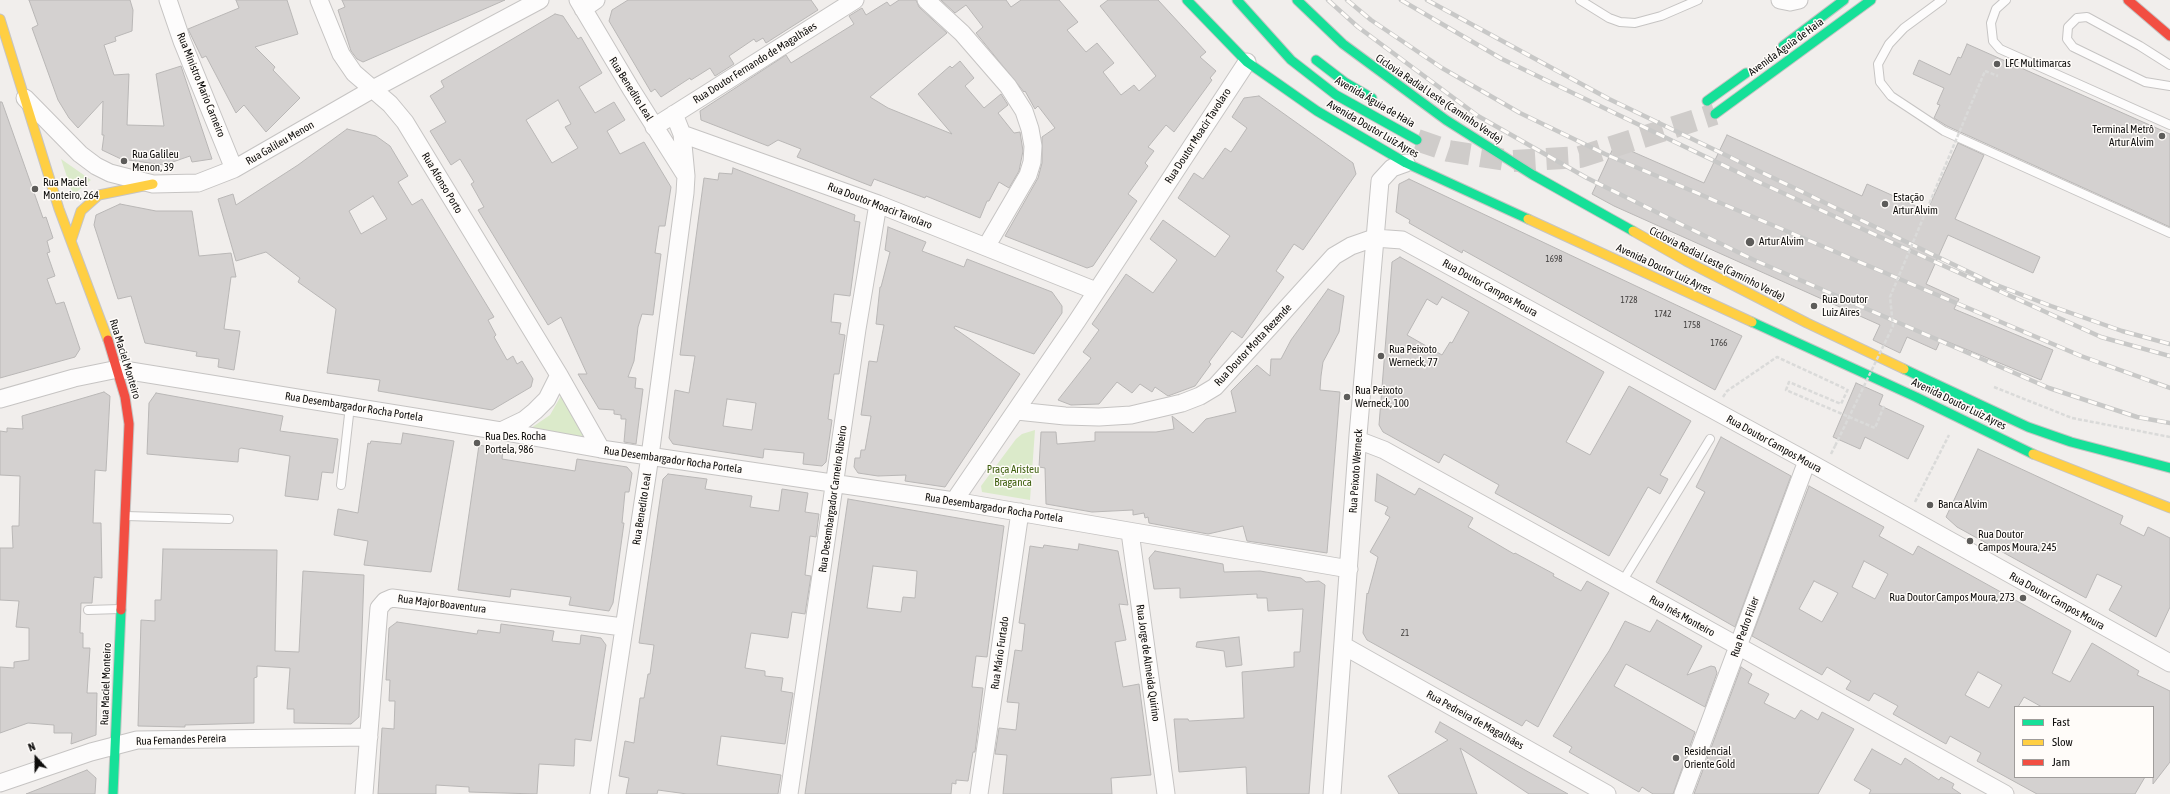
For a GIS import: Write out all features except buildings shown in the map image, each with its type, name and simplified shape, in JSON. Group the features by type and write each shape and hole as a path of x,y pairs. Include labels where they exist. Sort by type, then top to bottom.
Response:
{"main road":[{"name":"Avenida Doutor Luíz Ayres","path":"1187,0 1248,62 1317,111 1406,163 1958,417 2037,456 2168,509"},
{"name":"Avenida Águia de Haia","path":"1237,0 1291,60 1336,95 1417,140"},
{"name":"Avenida Doutor Luíz Ayres","path":"1296,0 1343,44 1446,120 1533,175 1686,261 1807,323 2028,427 2071,442 2170,468"},
{"name":"Avenida Águia de Haia","path":"1773,54 1844,0"},
{"name":"Avenida Águia de Haia","path":"1715,114 1871,0"},
{"path":"2128,0 2170,36"},
{"name":"Rua Maciel Monteiro","path":"0,20 3,35 13,59 71,241 118,369 126,397 129,424 113,794"},
{"name":"Avenida Águia de Haia","path":"1307,53 1346,83 1380,103"},
{"path":"0,63 13,59"},
{"name":"Avenida Águia de Haia","path":"1707,101 1755,67"},
{"path":"71,241 81,211 100,195 153,184"}],"street":[{"name":"Rua Ministro Mario Carneiro","path":"168,0 182,41 234,169"},
{"name":"Rua Afonso Porto","path":"319,0 341,54 354,73 390,104 404,122 559,375 600,449"},
{"name":"Rua Galileu Menon","path":"24,96 80,154 96,166 115,174 153,184 198,183 234,169 373,90 540,0"},
{"name":"Rua Doutor Fernando de Magalhães","path":"654,126 856,0"},
{"path":"926,0 962,33 1008,86 1024,111 1030,129 1033,146 1032,162 1028,175 986,247"},
{"path":"1780,0 1790,2 1799,0"},
{"name":"Rua Benedito Leal","path":"586,3 654,126 686,176"},
{"name":"Rua Doutor Moacir Tavolaro","path":"954,501 1017,411 1248,62"},
{"path":"674,114 682,134"},
{"name":"Rua Doutor Moacir Tavolaro","path":"682,134 878,204 1096,291"},
{"name":"Rua Benedito Leal","path":"599,794 650,456 686,176 682,134"},
{"name":"Rua Peixoto Werneck","path":"1332,794 1358,440 1380,181 1392,168 1406,163"},
{"name":"Rua Desembargador Carneiro Ribeiro","path":"789,794 836,483 857,329 878,204"},
{"name":"Rua Doutor Campos Moura","path":"1374,238 1402,240 1807,461 2170,663"},
{"name":"Rua Doutor Motta Rezende","path":"1017,411 1065,416 1099,417 1131,415 1182,403 1200,396 1215,388 1334,256 1350,246 1374,238"},
{"name":"Rua Desembargador Rocha Portela","path":"0,399 74,378 118,369 350,406 600,449 954,501 1349,569"},
{"path":"500,431 524,420 535,411 547,399 559,375"},
{"name":"Rua Inês Monteiro","path":"1358,440 1384,450 2005,794"},
{"name":"Rua Pedro Filier","path":"1683,794 1807,461"},
{"name":"Rua Mário Furtado","path":"979,794 1020,512"},
{"name":"Rua Jorge de Almeida Quirino","path":"1130,532 1166,794"},
{"name":"Rua Major Boaventura","path":"364,794 379,608 385,601 392,598 623,627"},
{"name":"Rua Pedreira de Magalhães","path":"1344,646 1607,794"},
{"name":"Rua Fernandes Pereira","path":"0,784 116,744 137,740 369,737"}],"lane":[{"path":"1580,0 1609,18 1620,22 1635,23 1661,16 1698,0"},
{"path":"1942,0 1904,28 1889,44 1878,64 1880,82 1891,96 1944,131 2170,233"},
{"path":"2006,0 1996,9 1991,23 1993,41 2000,49 2170,125"},
{"path":"2170,65 2140,46 2087,17 2077,18 2068,27 2067,39 2073,46 2145,82 2170,86"},
{"path":"341,485 350,406"},
{"path":"1622,582 1710,439"},
{"path":"125,516 229,519"},
{"path":"88,610 121,609"}],"path":[{"path":"1835,446 1893,326 1890,297 1985,71 1998,76"},
{"path":"1877,342 1892,347"},
{"path":"1713,410 1727,391 1777,357"},
{"path":"1848,389 1841,404 1789,382 1786,390 1850,416 1875,428 1884,406"},
{"path":"1992,387 2072,418 2170,437"},
{"path":"1907,518 1958,417"}],"green space":[{"path":"61,159 91,180 73,195"},
{"path":"562,394 585,433 580,439 531,428 550,415"},
{"name":"Praça Aristeu Braganca","path":"1035,430 1030,500 982,492 981,486 1016,439 1022,434"}],"tunnel":[{"path":"1417,140 1449,151 1512,161 1580,157 1715,114"}],"railway":[{"path":"1328,0 1358,27 1478,116 1587,178 1754,260 2049,388 2137,417 2170,423"},
{"path":"1347,0 1371,20 1442,68 1520,113 1605,154 2081,356 2170,388"},
{"path":"1401,0 1502,59 1752,179 2101,337 2170,356"},
{"path":"1427,0 1609,99 1994,284 2122,331 2170,344"}],"traffic: fast":[{"path":"1187,0 1247,62 1317,111 1406,163 1528,219"},
{"path":"1237,0 1291,60 1336,95 1417,140"},
{"path":"1297,0 1343,44 1446,120 1533,175 1633,231"},
{"path":"1783,46 1844,0"},
{"path":"1715,114 1871,0"},
{"path":"1316,60 1346,83 1372,98"},
{"path":"1707,101 1746,73"},
{"path":"1752,322 1916,397 2033,454"},
{"path":"1904,369 2028,427 2071,442 2170,468"},
{"path":"113,794 121,610"}],"traffic: slow":[{"path":"0,19 59,209 108,340"},
{"path":"71,241 81,211 99,195 153,184"},
{"path":"1528,219 1752,322"},
{"path":"1633,231 1686,261 1807,323 1904,369"},
{"path":"2033,454 2170,508"}],"traffic: jam":[{"path":"2128,0 2170,36"},
{"path":"108,340 125,397 129,424 121,610"}],"place":[{"name":"LFC Multimarcas","path":"1997,64"},
{"name":"Terminal Metrô Artur Alvim","path":"2162,136"},
{"name":"Rua Galileu Menon, 39","path":"124,161"},
{"name":"Rua Maciel Monteiro, 264","path":"35,189"},
{"name":"Estação Artur Alvim","path":"1885,204"},
{"name":"Artur Alvim","path":"1750,242"},
{"name":"Rua Doutor Luiz Aires","path":"1814,306"},
{"name":"Rua Peixoto Werneck, 77","path":"1381,356"},
{"name":"Rua Peixoto Werneck, 100","path":"1347,397"},
{"name":"Rua Des. Rocha Portela, 986","path":"477,443"},
{"name":"Banca Alvim","path":"1930,505"},
{"name":"Rua Doutor Campos Moura, 245","path":"1970,541"},
{"name":"Rua Doutor Campos Moura, 273","path":"2023,598"},
{"name":"Residencial Oriente Gold","path":"1676,758"}]}
